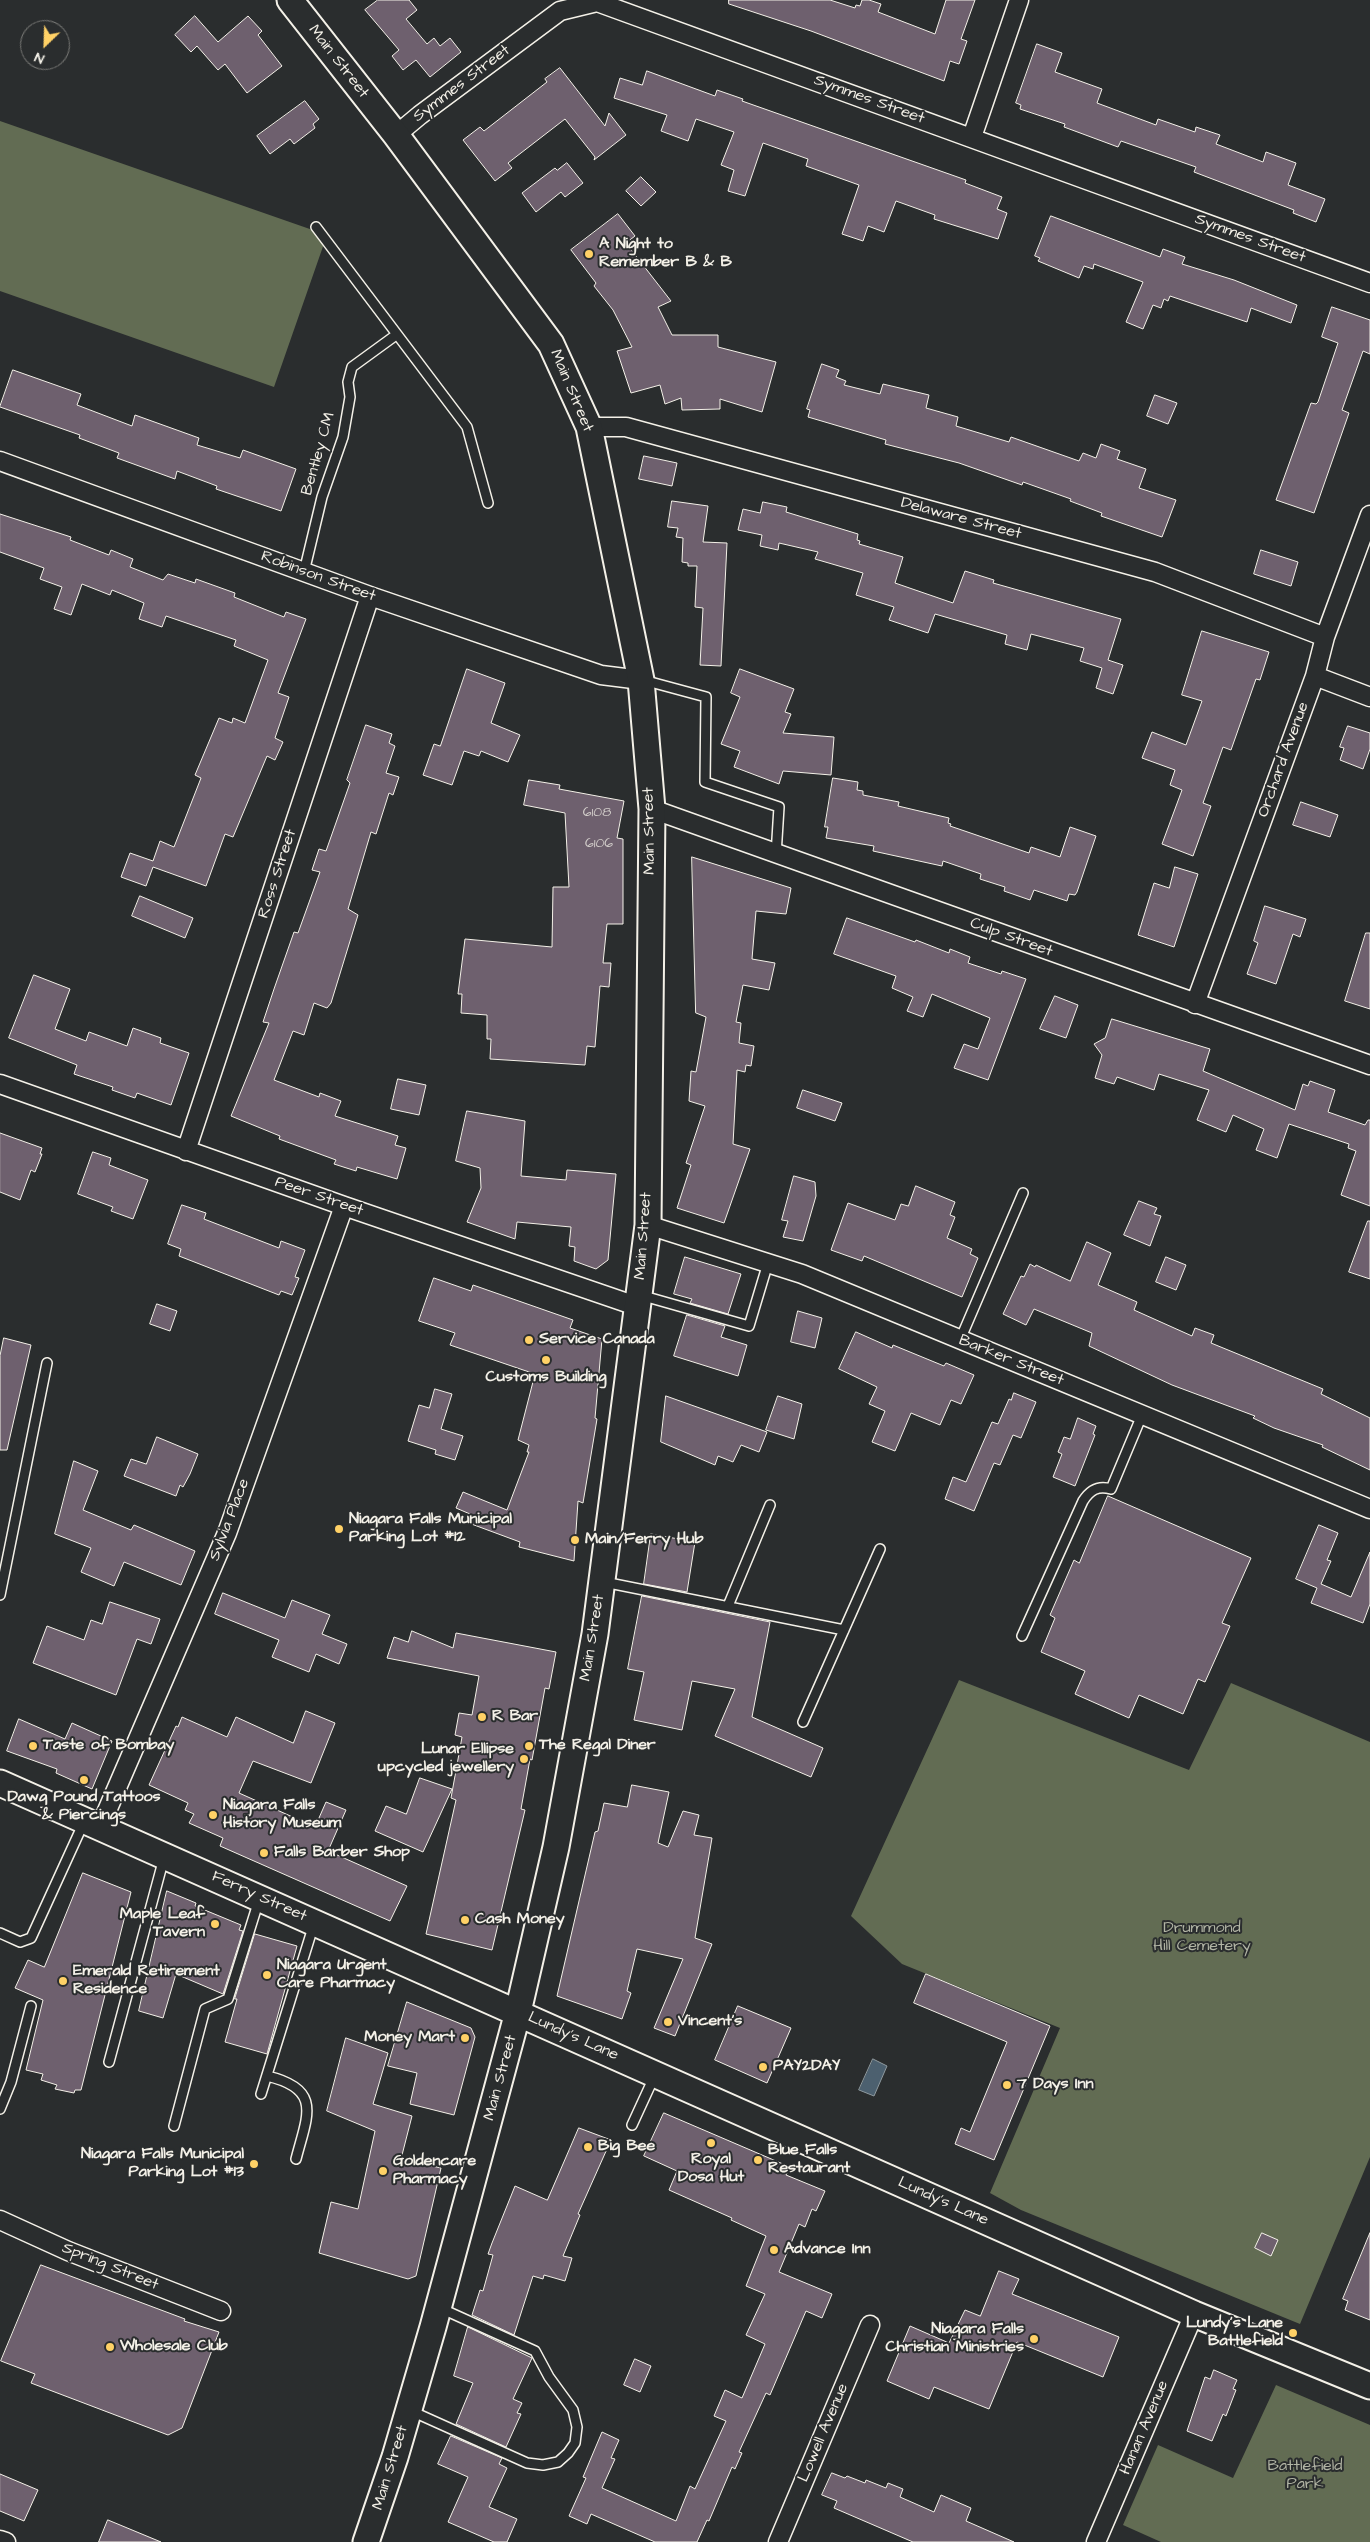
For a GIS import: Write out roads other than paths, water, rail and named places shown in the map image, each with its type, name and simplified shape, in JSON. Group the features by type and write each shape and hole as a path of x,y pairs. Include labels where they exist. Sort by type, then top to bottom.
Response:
{"street":[{"name":"Main Street","path":"290,0 396,135 551,344 590,426 641,680 652,809 648,1225 593,1643 558,1838 518,2012 439,2307 409,2410 366,2542"},
{"path":"972,137 1019,0"},
{"name":"Symmes Street","path":"396,135 556,6 597,2 1370,283"},
{"name":"Delaware Street","path":"590,426 626,427 1145,570 1325,637"},
{"name":"Robinson Street","path":"0,461 370,596 601,675 641,680"},
{"name":"Orchard Avenue","path":"1195,1004 1315,676 1325,637 1370,515"},
{"name":"Ross Street","path":"186,1151 370,596"},
{"path":"1315,676 1370,697"},
{"name":"Culp Street","path":"652,809 776,855 1370,1065"},
{"name":"Peer Street","path":"0,1084 344,1206 639,1301"},
{"name":"Sylvia Place","path":"92,1823 227,1533 344,1206"},
{"name":"Barker Street","path":"648,1225 802,1274 1370,1509"},
{"name":"Ferry Street","path":"0,1783 518,2012"},
{"name":"Lundy's Lane","path":"518,2012 1194,2314 1370,2386"},
{"name":"Spring Street","path":"0,2220 77,2254 221,2311"},
{"name":"Hanan Avenue","path":"1096,2542 1194,2314"},
{"name":"Lowell Avenue","path":"778,2542 870,2325"},
{"path":"0,2540 6,2542"}],"lane":[{"path":"316,227 466,427 488,503"},
{"name":"Bentley CM","path":"304,572 322,497 343,437 350,396 348,382 352,367 396,335"},
{"path":"641,680 706,697 705,782 779,808 776,855"},
{"path":"960,1340 1023,1193"},
{"path":"639,1301 749,1326 768,1263"},
{"path":"0,1595 47,1363"},
{"path":"1022,1636 1083,1501 1095,1488 1103,1486 1110,1489 1142,1415"},
{"path":"728,1606 770,1505"},
{"path":"803,1722 880,1549"},
{"path":"602,1581 844,1630"},
{"path":"0,1933 20,1942 31,1938 92,1823"},
{"path":"110,2062 164,1856"},
{"path":"174,2126 205,2009 228,1999 260,1898"},
{"path":"261,2094 315,1922"},
{"path":"0,2109 11,2082 31,2006"},
{"path":"632,2125 656,2074"},
{"path":"267,2076 296,2087 304,2094 307,2103 307,2114 296,2159"},
{"path":"409,2410 527,2463 542,2465 558,2462 568,2453 574,2443 577,2427 573,2410 549,2377 535,2351 439,2307"}],"water":[{"path":"873,2059 887,2066 874,2096 859,2090"}],"place":[{"name":"A Night to Remember B & B","path":"589,254"},
{"name":"Service Canada","path":"529,1340"},
{"name":"Customs Building","path":"546,1360"},
{"name":"Niagara Falls Municipal Parking Lot #12","path":"339,1529"},
{"name":"Main/Ferry Hub","path":"575,1540"},
{"name":"R Bar","path":"482,1717"},
{"name":"Taste of Bombay","path":"33,1746"},
{"name":"The Regal Diner","path":"529,1746"},
{"name":"Lunar Ellipse upcycled jewellery","path":"524,1759"},
{"name":"Dawg Pound Tattoos & Piercings","path":"84,1780"},
{"name":"Niagara Falls History Museum","path":"213,1815"},
{"name":"Falls Barber Shop","path":"264,1853"},
{"name":"Cash Money","path":"465,1920"},
{"name":"Maple Leaf Tavern","path":"215,1924"},
{"name":"Niagara Urgent Care Pharmacy","path":"267,1975"},
{"name":"Emerald Retirement Residence","path":"63,1981"},
{"name":"Vincent's","path":"668,2022"},
{"name":"Money Mart","path":"465,2038"},
{"name":"PAY2DAY","path":"763,2067"},
{"name":"7 Days Inn","path":"1007,2085"},
{"name":"Royal Dosa Hut","path":"711,2143"},
{"name":"Big Bee","path":"588,2147"},
{"name":"Blue Falls Restaurant","path":"758,2160"},
{"name":"Niagara Falls Municipal Parking Lot #13","path":"254,2164"},
{"name":"Goldencare Pharmacy","path":"383,2171"},
{"name":"Advance Inn","path":"774,2250"},
{"name":"Lundy's Lane Battlefield","path":"1293,2333"},
{"name":"Niagara Falls Christian Ministries","path":"1034,2339"},
{"name":"Wholesale Club","path":"110,2347"}],"park label":[{"name":"Drummond Hill Cemetery","path":"1202,1938"},
{"name":"Battlefield Park","path":"1305,2476"}]}
